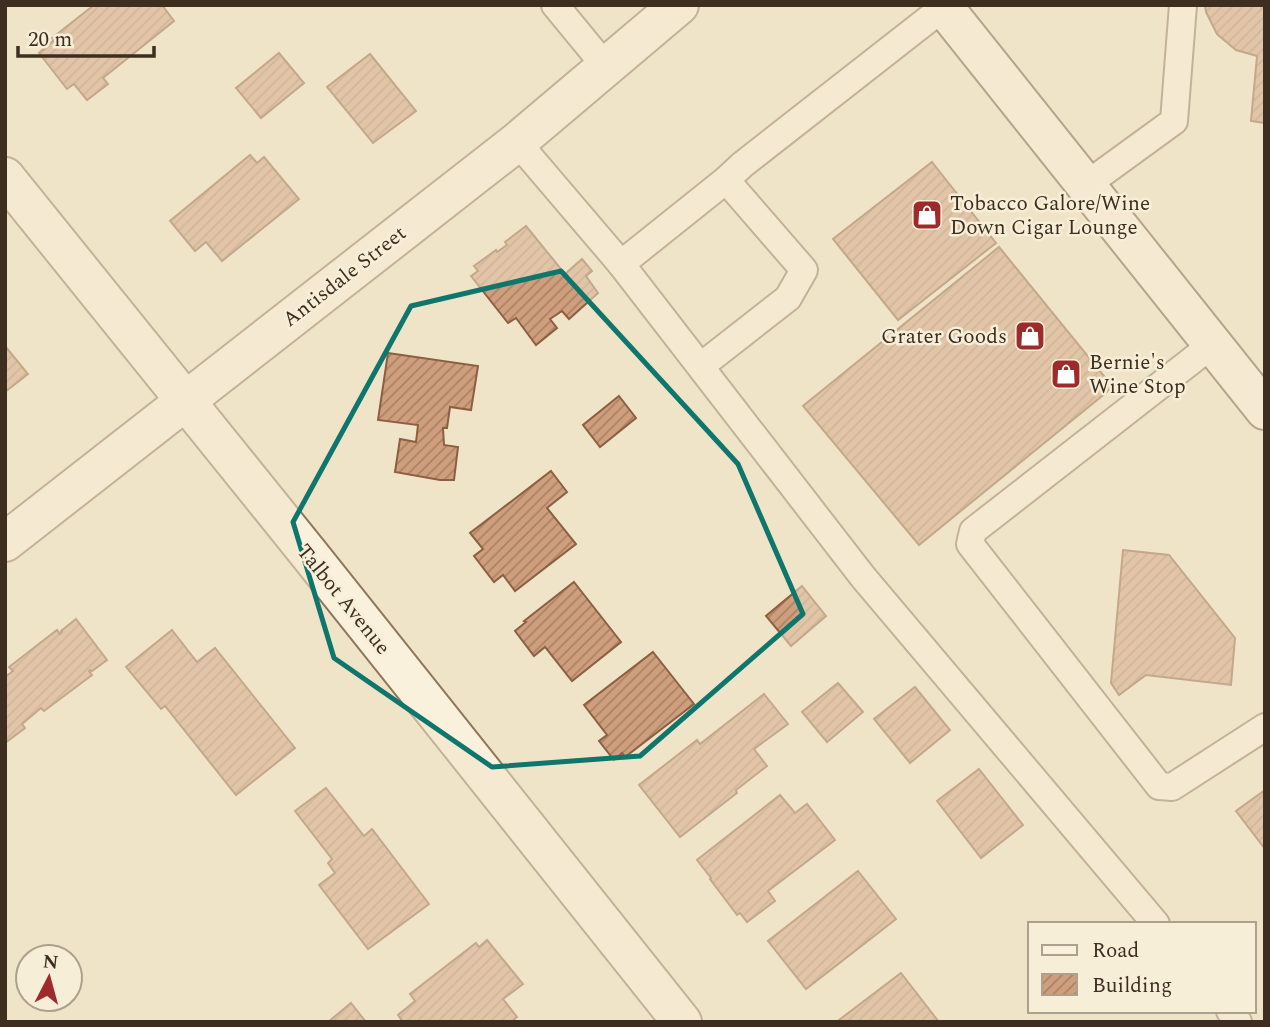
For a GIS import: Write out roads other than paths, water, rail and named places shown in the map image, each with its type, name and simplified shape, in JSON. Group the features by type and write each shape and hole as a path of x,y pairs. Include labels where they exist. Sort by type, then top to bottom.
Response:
{"street":[{"name":"Antisdale Street","path":"5,542 517,142 679,5"},
{"path":"943,6 1263,404"},
{"name":"Talbot Avenue","path":"5,177 682,1022"}],"lane":[{"path":"555,5 606,67"},
{"path":"1086,185 1174,121 1183,5"},
{"path":"621,264 943,6"},
{"path":"517,142 621,264 863,577 1154,922"},
{"path":"701,366 788,298 804,270 726,180"},
{"path":"1213,344 973,531 970,544 1159,786 1172,787 1265,727"}],"place":[{"name":"Tobacco Galore/Wine Down Cigar Lounge","path":"927,215"},
{"name":"Grater Goods","path":"1030,336"},
{"name":"Bernie's Wine Stop","path":"1066,374"}]}
